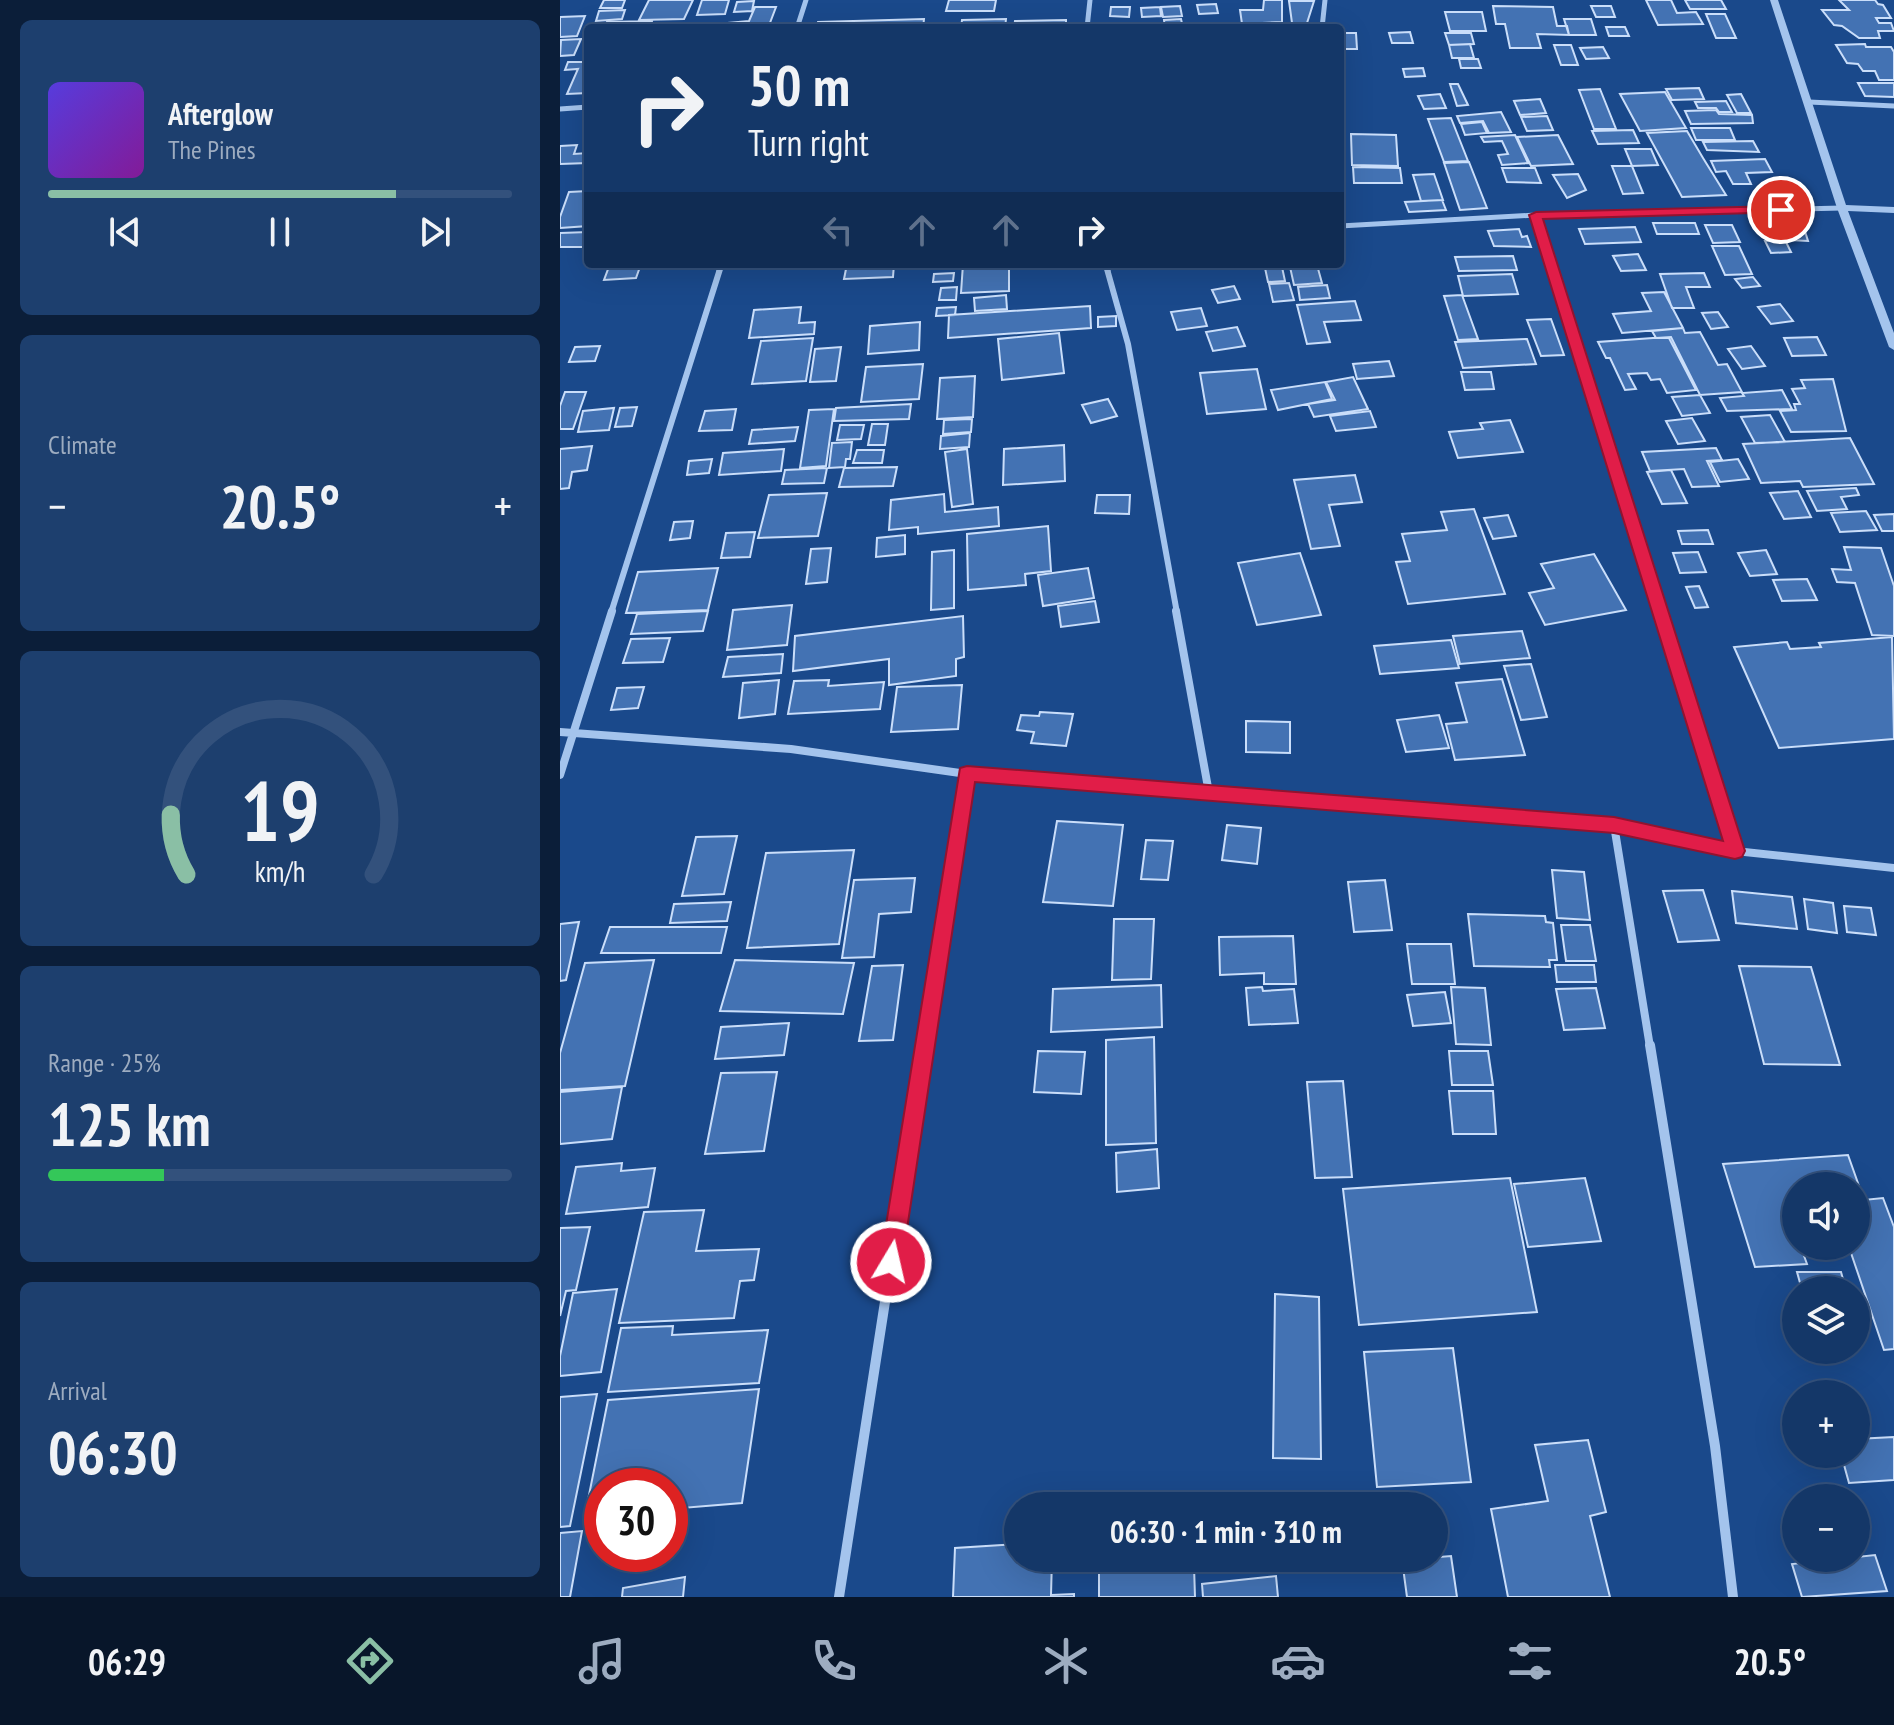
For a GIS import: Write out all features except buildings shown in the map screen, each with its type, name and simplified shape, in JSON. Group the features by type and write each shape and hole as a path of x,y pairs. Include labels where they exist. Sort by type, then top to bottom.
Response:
{"street":[{"path":"798,24 806,0"},
{"path":"1087,24 1090,0"},
{"path":"1322,24 1325,0"},
{"path":"1774,0 1842,208 1894,347"},
{"path":"1809,102 1894,106"},
{"path":"560,109 584,107"},
{"path":"1344,226 1536,215 1842,208 1894,210"},
{"path":"1536,215 1735,851"},
{"path":"560,775 720,268"},
{"path":"1107,268 1128,344 1209,793"},
{"path":"560,732 791,749 967,774 1614,825 1735,851 1894,868"},
{"path":"839,1597 967,774"},
{"path":"1614,825 1715,1446 1733,1597"}],"route":[{"path":"891,1262 967,774 1614,825 1735,851 1536,215 1781,210"}]}
